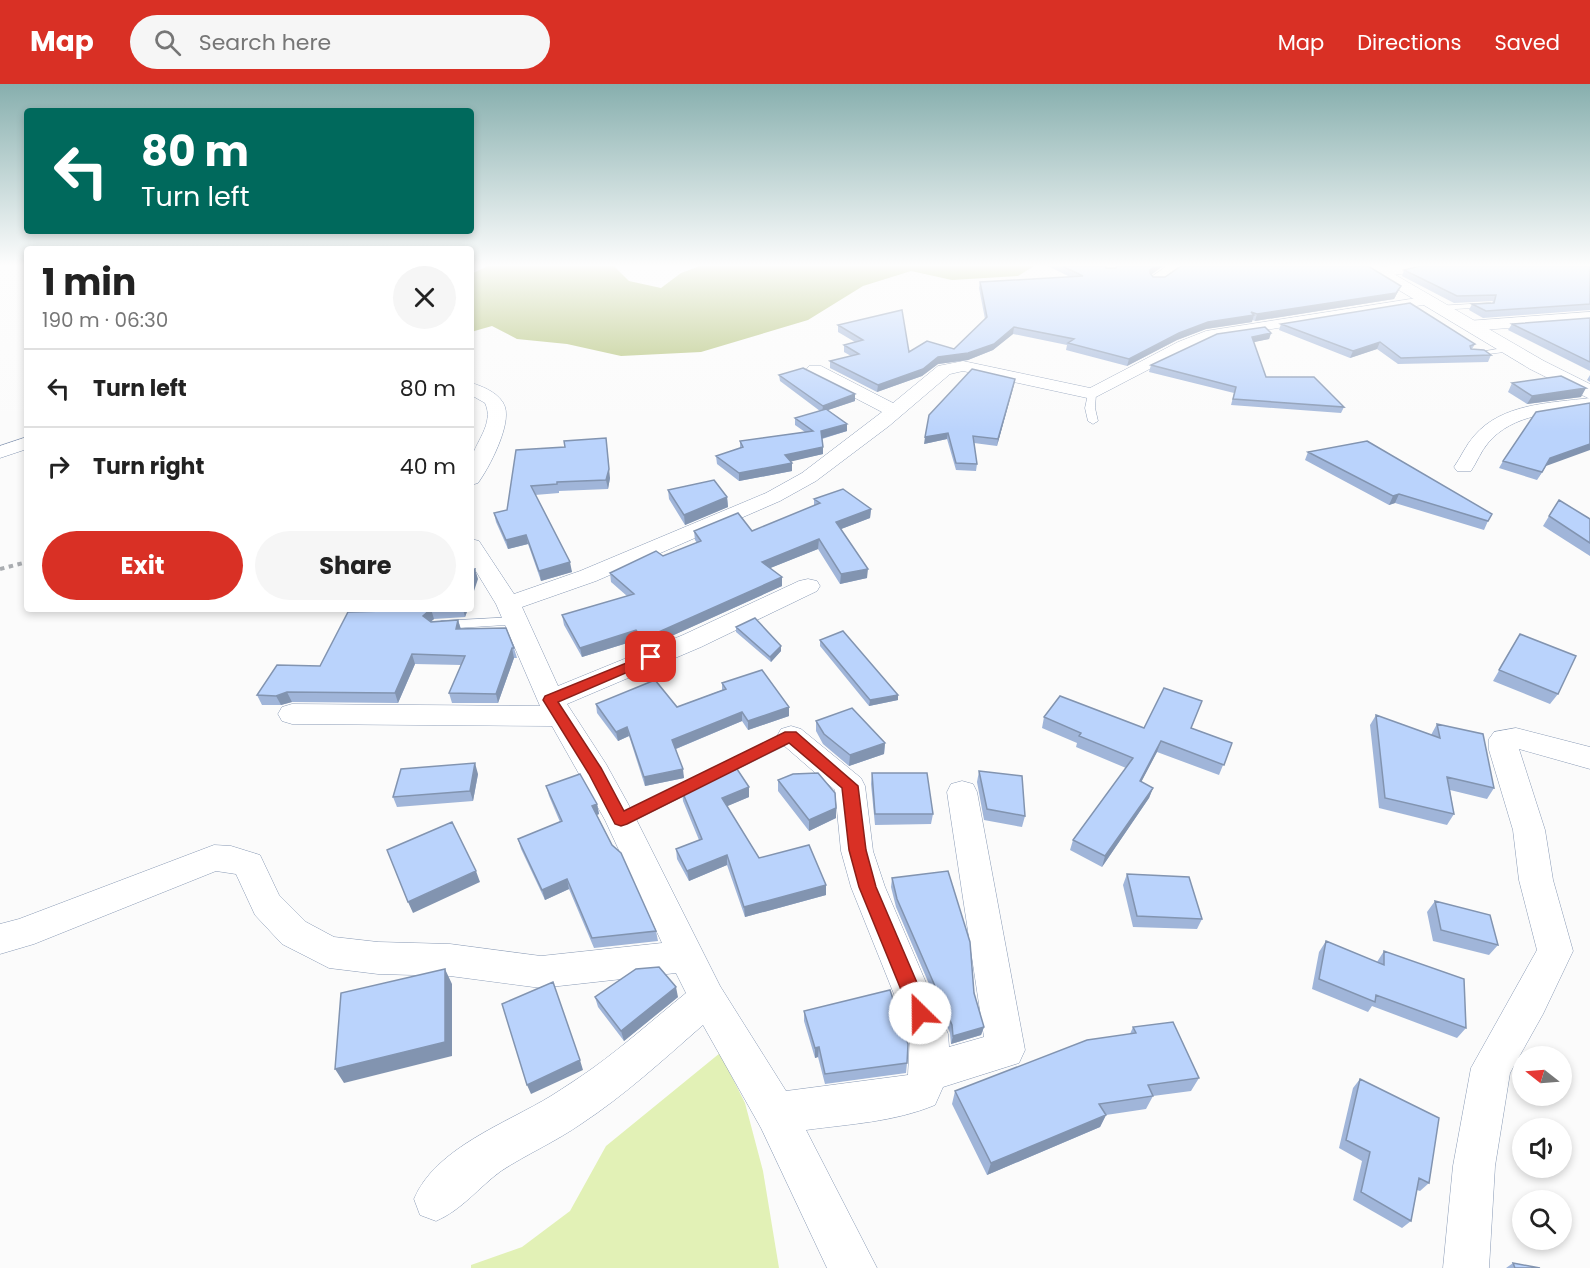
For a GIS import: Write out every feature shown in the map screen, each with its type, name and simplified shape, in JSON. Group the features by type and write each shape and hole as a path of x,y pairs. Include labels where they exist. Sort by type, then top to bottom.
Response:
{"main road":[{"path":"1460,321 1590,392"}],"street":[{"path":"513,612 588,576 773,497 809,477 944,370 963,366 1092,394 1184,345 1212,334 1305,321"},
{"path":"1468,326 1532,321"},
{"path":"815,370 894,411"},
{"path":"474,390 493,401 498,413 496,425 474,471"},
{"path":"1464,467 1481,439 1503,419 1516,413 1590,403"},
{"path":"0,452 24,444"},
{"path":"474,550 495,580 513,612 556,708 621,819 685,956 707,998 776,1113 843,1252 854,1268"},
{"path":"292,714 556,708 808,585"},
{"path":"776,1113 897,1098 921,1091 929,1072 929,1034 868,887 857,850 850,786 791,736"},
{"path":"1466,1268 1473,1166 1491,1068 1530,1002 1556,951 1536,880 1529,830 1504,750 1504,739 1516,738 1590,758"},
{"path":"929,1072 1005,1050 962,792"},
{"path":"0,939 22,933 214,858 231,859 248,864 267,904 294,933 328,952 378,958 450,960 542,972 685,956"},
{"path":"435,1199 469,1168 503,1145 565,1111 608,1081 707,998"}],"lane":[{"path":"1473,354 1509,349"},
{"path":"1092,394 1090,408 1093,421"},
{"path":"434,625 513,612"},
{"path":"621,819 791,736"}],"path":[{"path":"0,569 24,563"}],"green space":[{"path":"474,321 804,321 701,352 621,356 567,344 517,339 492,326 474,331"},
{"path":"720,1053 745,1103 763,1171 779,1268 471,1268 471,1265 522,1247 570,1211 606,1146"}],"building":[{"path":"854,321 904,321 909,352 927,341 954,349 983,321 1213,321 1179,333 1129,359 1068,343 1074,339 1014,327 994,344 968,353 938,357 923,369 878,385 830,361 859,354 844,345 863,340 838,325"},
{"path":"1298,321 1439,321 1475,344 1470,346 1471,349 1484,350 1491,355 1401,358 1380,342 1353,351 1281,324"},
{"path":"1590,321 1590,362 1512,324"},
{"path":"1265,327 1271,333 1252,337 1266,377 1314,377 1344,407 1233,399 1236,387 1151,365 1217,334"},
{"path":"803,368 855,394 823,406 779,375"},
{"path":"972,369 1015,379 998,439 973,436 977,464 956,463 948,433 925,437 929,415"},
{"path":"1561,376 1586,388 1532,396 1512,383"},
{"path":"1590,403 1590,444 1550,458 1542,472 1503,461 1536,412"},
{"path":"826,409 847,424 821,431 823,447 785,455 792,463 739,473 716,456 743,447 740,441 813,431 795,418"},
{"path":"606,438 609,469 606,480 557,482 557,484 531,486 570,562 539,571 526,535 506,540 494,513 507,510 516,450 565,447 564,441"},
{"path":"1367,441 1492,514 1488,521 1399,494 1393,496 1308,452"},
{"path":"714,480 727,497 684,515 668,490"},
{"path":"843,489 871,509 836,522 868,569 841,574 819,539 762,562 782,577 643,639 636,630 580,648 562,615 634,594 610,573 656,551 663,556 701,541 694,531 738,513 752,531 820,503 814,499"},
{"path":"1559,500 1590,519 1590,543 1549,516"},
{"path":"348,612 428,612 423,616 431,622 458,620 456,629 506,628 514,648 512,648 496,694 449,693 465,656 412,654 395,693 287,692 276,696 257,695 277,665 320,666"},
{"path":"755,618 781,646 770,657 736,627"},
{"path":"843,631 898,695 870,700 820,640"},
{"path":"1520,634 1576,656 1558,694 1499,670"},
{"path":"762,670 789,707 748,721 742,712 672,740 683,769 644,777 627,727 616,732 596,704 655,680 677,707 726,689 722,683"},
{"path":"1164,688 1202,701 1191,728 1232,743 1224,765 1161,741 1140,781 1153,788 1105,856 1073,840 1133,758 1079,736 1081,733 1044,717 1060,696 1144,728"},
{"path":"852,708 885,743 850,755 824,734 816,721"},
{"path":"1376,715 1440,738 1437,724 1483,734 1494,788 1447,777 1454,814 1385,798"},
{"path":"475,763 470,791 393,797 401,769"},
{"path":"737,769 749,787 722,798 759,858 809,845 826,885 744,907 727,855 687,871 676,849 702,839 682,791"},
{"path":"979,771 1022,776 1025,816 987,809"},
{"path":"818,773 835,793 836,808 809,820 778,780 793,774"},
{"path":"872,773 927,773 933,814 875,814"},
{"path":"580,774 597,804 592,806 612,845 621,853 656,931 592,938 567,879 542,890 518,839 562,821 546,786"},
{"path":"452,822 476,871 408,902 387,850"},
{"path":"948,871 970,942 974,993 984,1027 953,1036 952,1025 897,899 892,878"},
{"path":"1127,874 1189,877 1202,919 1137,916"},
{"path":"1435,901 1490,915 1498,945 1441,930"},
{"path":"1326,941 1384,965 1384,951 1464,979 1466,1028 1376,995 1375,1002 1319,979"},
{"path":"659,967 676,987 621,1031 595,997 636,969"},
{"path":"445,969 445,1042 335,1069 341,993"},
{"path":"553,982 580,1060 527,1085 502,1004"},
{"path":"890,990 908,1044 907,1063 825,1074 819,1047 815,1048 804,1011"},
{"path":"1173,1022 1199,1078 1148,1085 1153,1096 1099,1104 1106,1115 991,1163 955,1091 1087,1040 1136,1033 1133,1027"},
{"path":"1360,1079 1439,1118 1429,1183 1419,1178 1411,1221 1361,1192 1370,1152 1346,1140"},
{"path":"1513,1263 1540,1268 1515,1268"}],"route":[{"path":"651,657 550,700 562,716 621,819 791,736 850,786 857,850 868,887 920,1013"}]}
